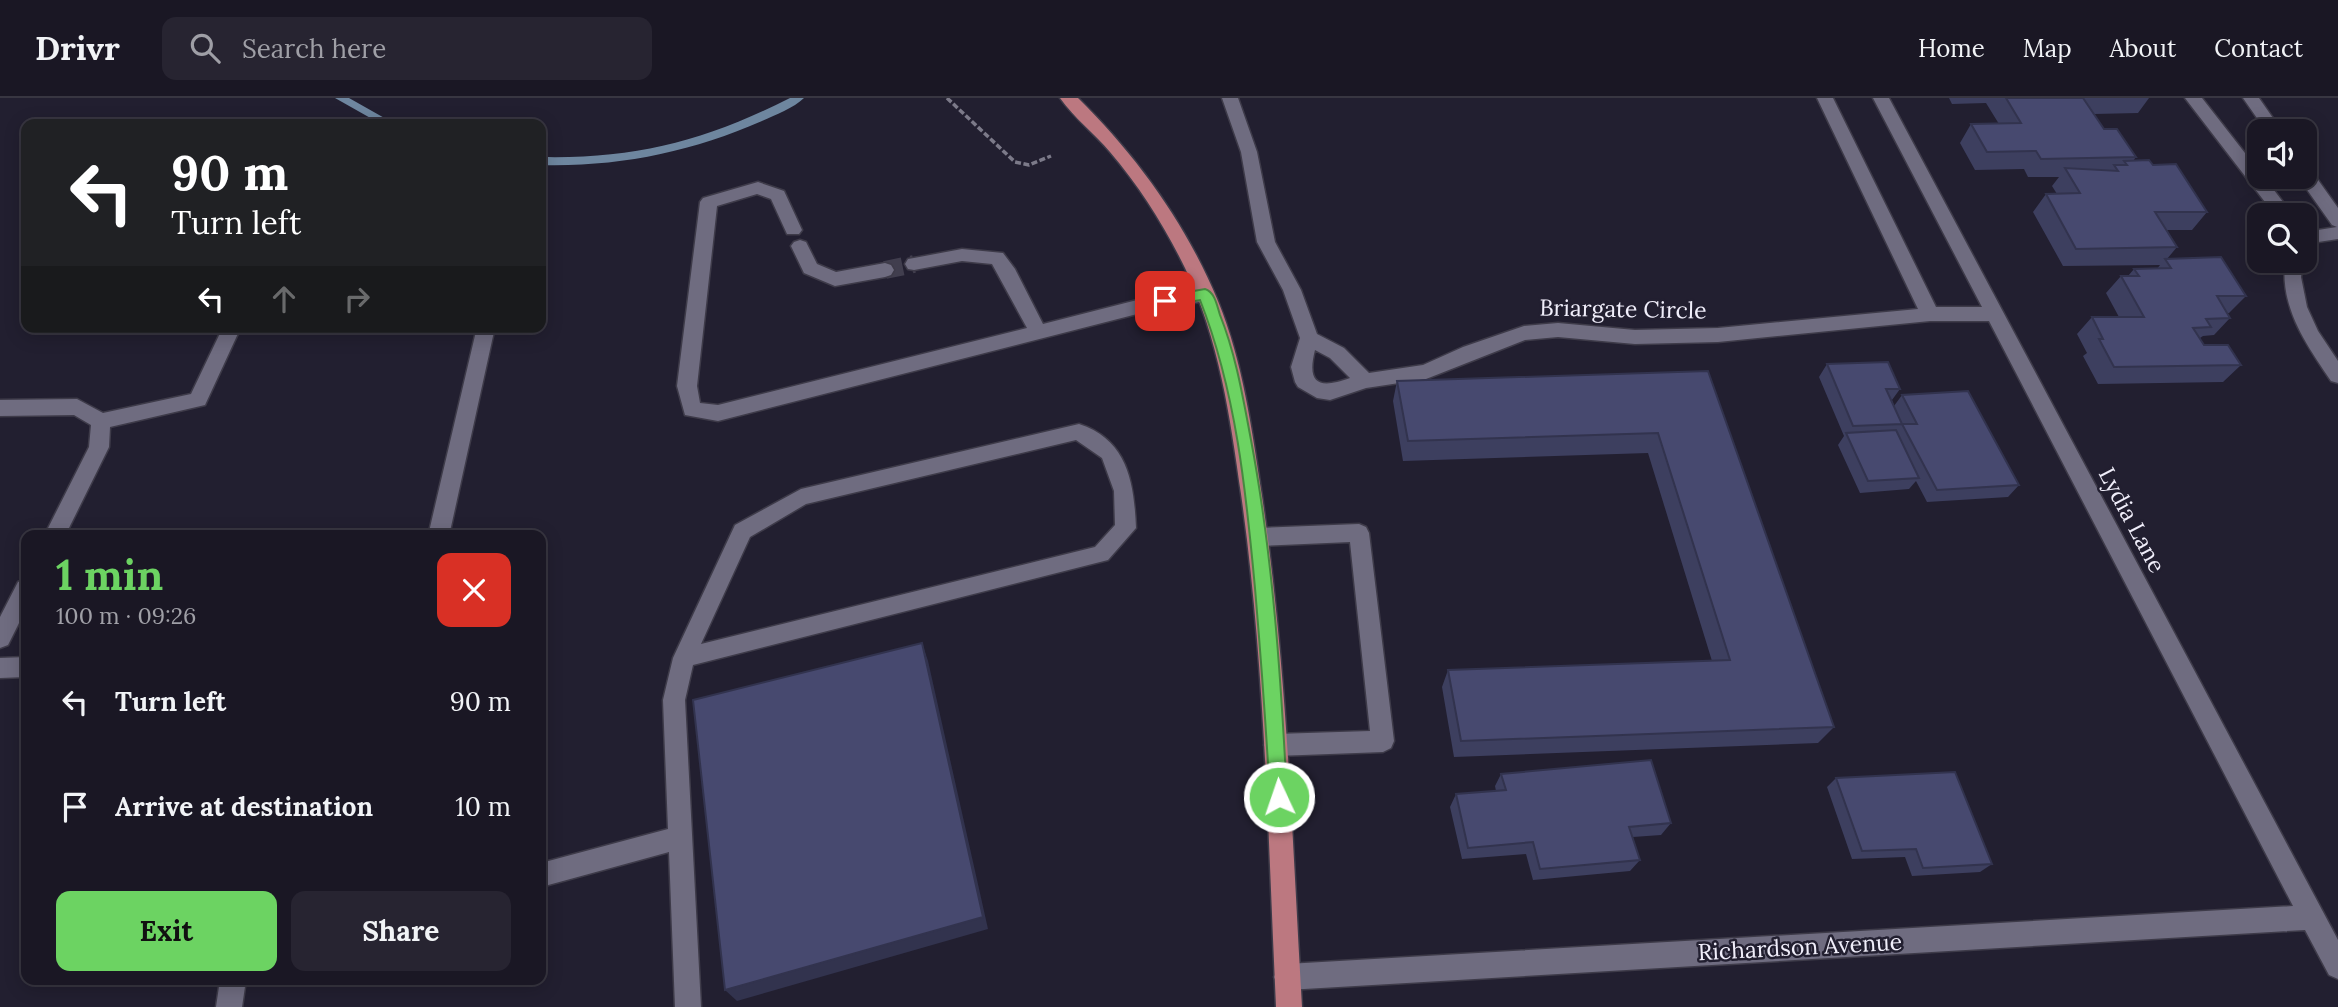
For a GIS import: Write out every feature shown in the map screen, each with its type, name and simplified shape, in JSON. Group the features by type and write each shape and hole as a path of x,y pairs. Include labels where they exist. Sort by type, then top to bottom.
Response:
{"main road":[{"path":"1068,98 1118,152 1165,215 1205,294 1221,335 1233,379 1255,501 1276,745 1289,1007"}],"street":[{"name":"Briargate Circle","path":"1230,98 1249,152 1266,242 1293,290 1309,338 1301,366 1305,382 1317,391 1330,393 1365,381 1426,372 1470,352 1524,333 1558,330 1635,337 1718,335 1838,326 1930,314 1993,314"},
{"path":"1825,98 1930,314"},
{"name":"Lydia Lane","path":"1881,98 2338,966"},
{"path":"2193,98 2275,203"},
{"path":"2251,98 2266,119"},
{"path":"885,270 835,279 810,268 778,195 758,188 709,202 687,386 692,410 718,413 1145,305 1205,294"},
{"path":"2315,189 2338,222"},
{"path":"2317,236 2338,233"},
{"path":"914,264 962,255 997,258 1006,268 1038,332"},
{"path":"2291,273 2290,280 2305,328 2338,376"},
{"path":"0,408 77,407 101,421 198,400 229,333"},
{"path":"439,530 485,333"},
{"path":"1309,338 1337,353 1365,381"},
{"path":"57,530 100,447 101,421"},
{"path":"684,658 1101,554 1126,528 1124,491 1110,453 1079,432 801,498 742,531 684,658 674,699 688,1007"},
{"path":"1258,537 1359,533 1383,741 1276,745"},
{"path":"0,638 21,598"},
{"path":"0,668 21,667"},
{"path":"546,874 681,837"},
{"name":"Richardson Avenue","path":"1287,977 2312,917"},
{"path":"229,1007 232,985"}],"path":[{"path":"947,98 1015,162 1029,165 1051,156"}],"building":[{"path":"2006,98 2083,98 2104,129 2117,129 2136,157 2041,159 2036,151 1987,152 1971,124 2021,123"},
{"path":"2149,160 2153,165 2176,164 2207,212 2155,212 2177,247 2076,249 2046,194 2080,193 2065,168 2118,171 2114,165 2127,165 2124,161"},
{"path":"2221,257 2246,296 2217,296 2230,318 2206,319 2211,327 2193,328 2204,345 2228,345 2241,365 2114,367 2099,339 2103,339 2092,317 2144,317 2121,276 2139,276 2134,269 2171,268 2165,259"},
{"path":"1888,362 1900,389 1886,389 1902,424 1853,426 1827,364"},
{"path":"1708,371 1834,727 1461,741 1448,670 1730,660 1658,433 1408,441 1397,381"},
{"path":"1968,391 2019,485 1937,490 1902,424 1917,424 1902,395"},
{"path":"1896,430 1919,478 1868,481 1846,433"},
{"path":"922,643 983,917 725,990 693,700"},
{"path":"1651,760 1671,823 1629,827 1640,860 1540,869 1533,842 1468,848 1456,794 1506,790 1501,774"},
{"path":"1955,772 1992,864 1923,868 1916,849 1862,851 1836,778"}],"waterway":[{"path":"340,98 380,119"},
{"path":"546,161 610,160 675,148 737,127 799,98"}],"tunnel":[{"path":"885,270 914,264"}],"route":[{"path":"1165,301 1205,294 1221,335 1233,379 1255,501 1279,797"}]}
